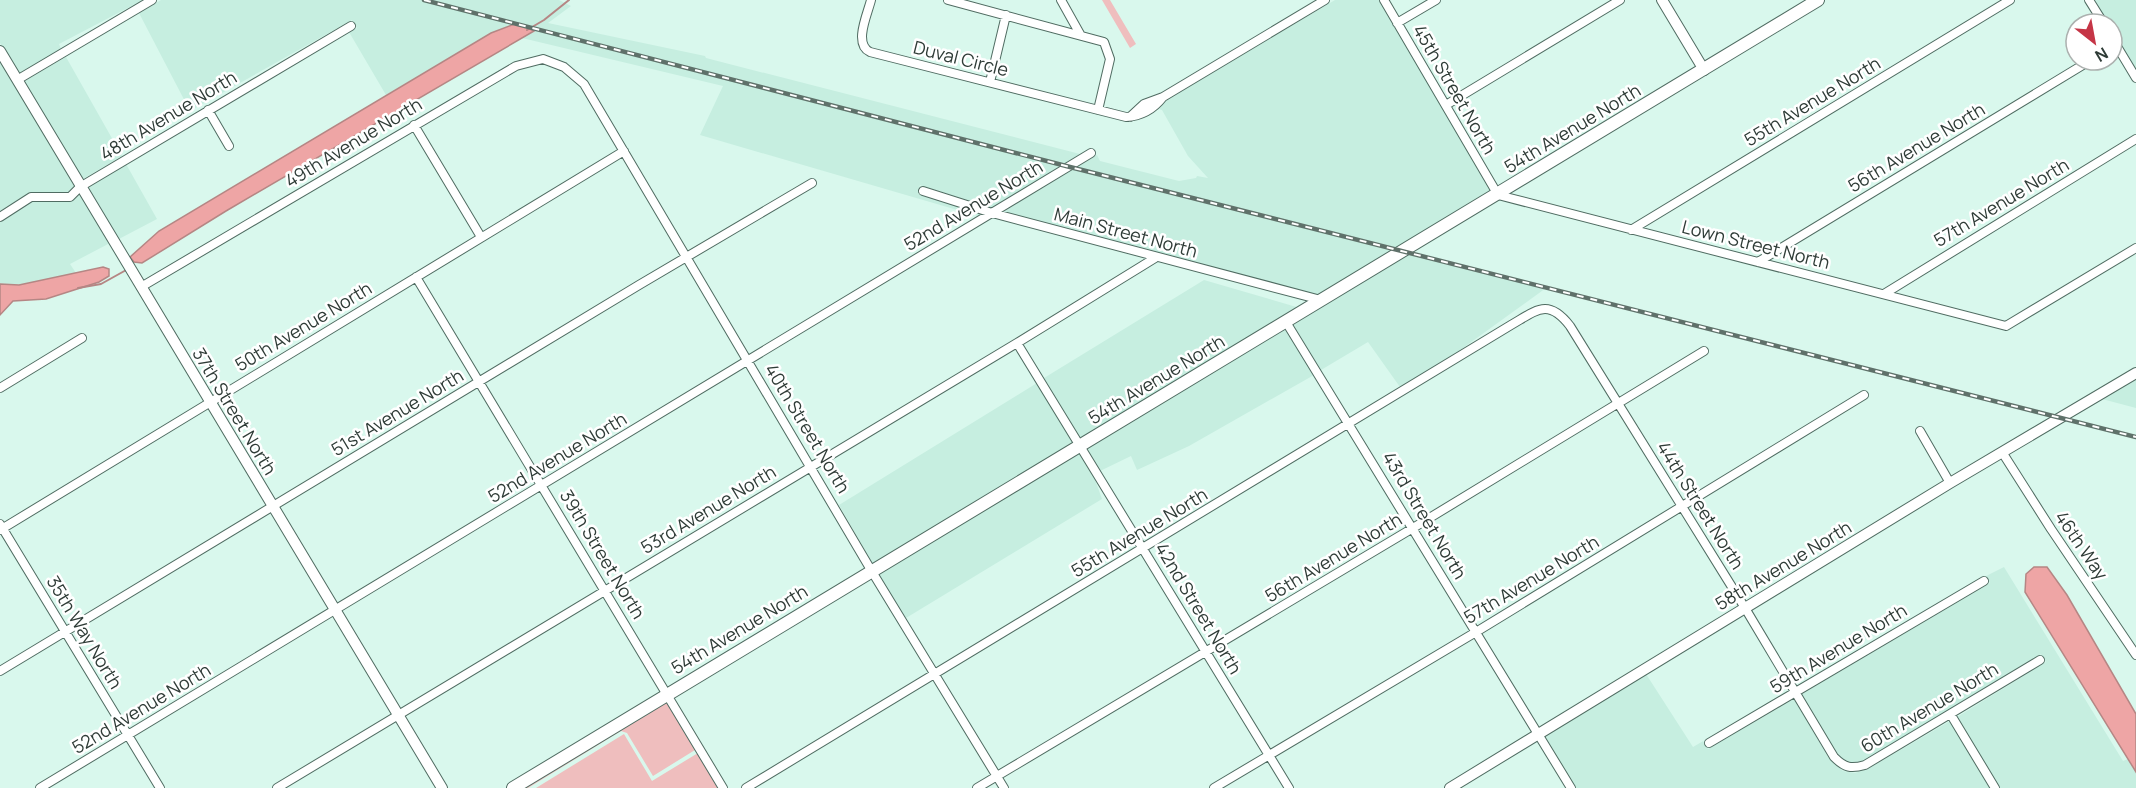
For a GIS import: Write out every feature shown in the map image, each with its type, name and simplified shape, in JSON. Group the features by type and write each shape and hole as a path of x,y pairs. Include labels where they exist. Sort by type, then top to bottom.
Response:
{"main road":[{"name":"54th Avenue North","path":"513,788 1818,0"}],"street":[{"path":"17,80 152,0"},
{"name":"Duval Circle","path":"871,0 862,37 866,50 1128,117 1142,115 1149,111 1163,97 1325,0"},
{"path":"948,0 960,1 1104,42 1110,53 1110,59 1098,110"},
{"path":"1061,0 1080,34"},
{"name":"45th Street North","path":"1384,0 1498,195"},
{"path":"1397,23 1436,0"},
{"path":"1446,105 1620,0"},
{"path":"1662,0 1704,70"},
{"name":"55th Avenue North","path":"1631,230 2010,0"},
{"path":"990,82 1006,15"},
{"name":"48th Avenue North","path":"0,217 31,197 70,197 80,187 351,26"},
{"name":"37th Street North","path":"0,51 442,788"},
{"name":"49th Avenue North","path":"139,284 516,66 543,59 564,67 584,84"},
{"path":"2124,60 2136,78"},
{"name":"56th Avenue North","path":"1758,262 2071,72"},
{"name":"40th Street North","path":"584,84 1004,788"},
{"path":"208,110 229,146"},
{"path":"414,125 481,237"},
{"name":"57th Avenue North","path":"1884,294 2136,139"},
{"name":"50th Avenue North","path":"1,528 624,151"},
{"name":"52nd Avenue North","path":"40,788 1091,153"},
{"name":"51st Avenue North","path":"0,671 687,256 812,183"},
{"name":"Main Street North","path":"923,190 992,213 1155,258 1322,300"},
{"name":"Lown Street North","path":"1498,195 2006,326 2136,248"},
{"name":"53rd Avenue North","path":"277,788 1155,258"},
{"name":"39th Street North","path":"416,277 723,788"},
{"name":"55th Avenue North","path":"746,788 1511,325 1537,310 1551,308"},
{"name":"44th Street North","path":"1551,308 1561,314 1570,326 1619,402 1746,608 1834,757"},
{"name":"43rd Street North","path":"1286,322 1571,788"},
{"path":"0,388 82,338"},
{"name":"42nd Street North","path":"1017,343 1288,788"},
{"name":"56th Avenue North","path":"977,788 1704,351"},
{"name":"58th Avenue North","path":"1454,787 1950,483 2136,373"},
{"name":"57th Avenue North","path":"1214,788 1864,396"},
{"path":"1920,431 1950,483"},
{"name":"46th Way","path":"2002,452 2136,655"},
{"name":"35th Way North","path":"1,528 160,788"},
{"name":"59th Avenue North","path":"1709,744 1984,581"},
{"name":"60th Avenue North","path":"1834,757 1844,767 1853,769 1865,765 2040,660"},
{"path":"1951,715 1995,788"}],"shaded area":[{"path":"0,0 143,0 59,44 61,49 19,74 0,43"},
{"path":"161,0 559,0 571,6 548,23 705,56 1080,154 991,208 920,185 918,194 981,214 978,216 700,135 723,86 522,38 534,31 517,23 491,33 386,95 349,32 357,28 352,20 190,111 139,13"},
{"path":"1102,0 1110,0 1136,44 1130,48"},
{"path":"1335,0 1379,0 1492,193 1321,296 1003,212 1097,155 1100,161 1179,181 1197,176 1208,178 1188,156 1162,110 1159,109 1168,99"},
{"path":"2095,0 2136,0 2136,70 2124,50 2124,12 2102,12"},
{"path":"517,23 534,31 226,211 142,263 134,262 130,257 159,231 491,33"},
{"path":"66,57 122,156 81,180 23,82"},
{"path":"0,59 75,185 68,192 29,193 0,211"},
{"path":"126,164 157,219 117,240 86,188"},
{"path":"80,194 110,243 70,264 76,273 19,285 0,284 0,222 33,201 70,201"},
{"path":"1409,254 1546,288 1456,353 1400,387 1368,342 1321,370 1292,323 1323,305 1325,306 1326,303"},
{"path":"103,267 109,269 109,276 99,282 46,299 13,301 0,315 0,284 19,285"},
{"path":"1204,280 1300,308 1081,439 1044,378"},
{"path":"1285,328 1314,375 1189,446 1137,470 1131,456 1100,471 1086,447"},
{"path":"2136,379 2136,408 2102,399"},
{"path":"1037,383 1074,443 873,564 839,505"},
{"path":"1078,451 1093,474 1102,499 906,618 877,572"},
{"path":"2004,567 2123,761 2128,759 2136,772 2136,788 2000,788 1957,717 2046,662 2041,654 1863,761 1853,764 1845,763 1837,755 1802,694 1990,583 1986,576"},
{"path":"2034,567 2047,567 2067,595 2136,714 2136,772 2025,592 2026,574"},
{"path":"1646,674 1693,747 1703,741 1708,749 1794,699 1828,757 1843,771 1855,773 1868,769 1950,721 1991,788 1576,788 1544,736"},
{"path":"666,701 695,750 653,776 627,733 621,731 528,788 522,788"},
{"path":"624,734 652,781 698,753 719,788 536,788"}],"waterway":[{"path":"527,30 569,0"},
{"path":"78,288 101,284 128,269"}],"railway":[{"path":"424,0 1070,167 2136,437"}]}
